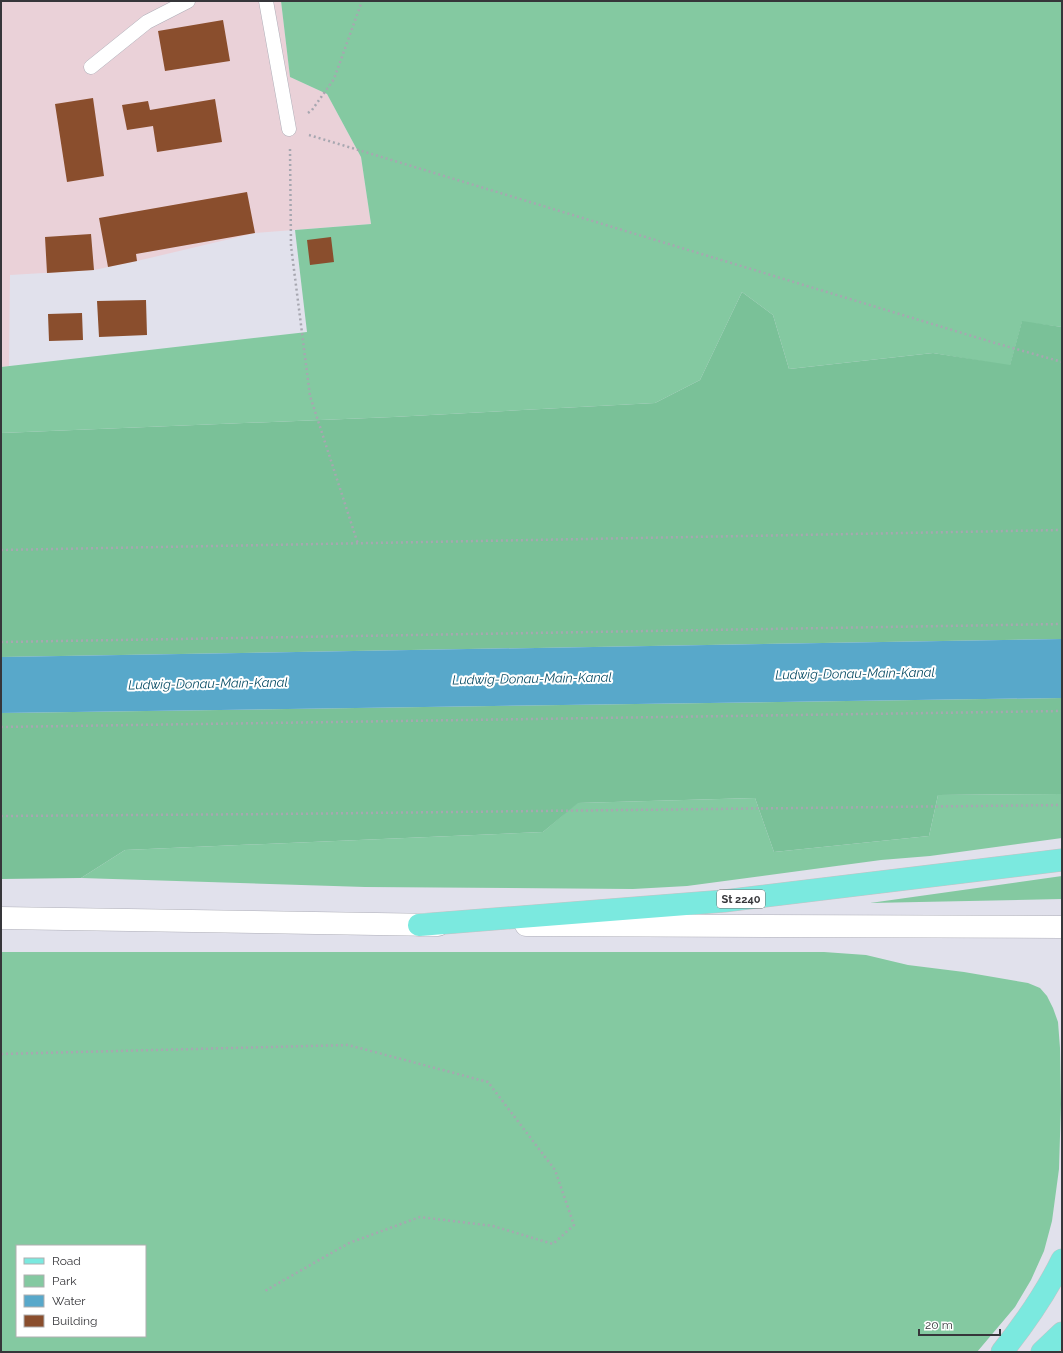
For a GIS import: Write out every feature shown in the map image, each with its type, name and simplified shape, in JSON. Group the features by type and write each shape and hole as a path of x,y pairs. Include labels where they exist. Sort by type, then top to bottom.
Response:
{"main road":[{"name":"St 2240","path":"419,925 724,901 1062,860"},
{"name":"St 2240","path":"1,918 419,925 1062,927"},
{"path":"1002,1352 1035,1309 1062,1260"},
{"path":"1042,1352 1062,1333"}],"lane":[{"path":"90,68 147,22 188,1"},
{"path":"266,1 289,129"}],"path":[{"path":"289,129 312,110 334,79 362,1"},
{"path":"289,129 1062,362"},
{"path":"289,129 291,246 310,396 358,544"},
{"path":"1,550 1062,530"},
{"path":"1,642 1062,624"},
{"path":"1,727 1062,711"},
{"path":"1,816 1062,805"},
{"path":"1,1054 348,1045 488,1082 555,1170 574,1225 553,1244 493,1226 420,1217 349,1243 263,1292"}],"shaded area":[{"path":"1,1 281,1 290,77 327,94 361,157 371,224 255,233 94,270 10,275 9,366 1,367"}],"green space":[{"path":"281,1 1062,1 1062,327 1022,322 1010,366 933,353 789,369 773,315 742,292 700,380 655,403 393,417 1,433 1,367 307,332 295,230 371,224 361,157 327,94 290,77"},
{"path":"742,292 773,315 789,369 933,353 1010,365 1022,321 1062,327 1062,639 1,657 1,433 393,417 655,403 700,380"},
{"path":"1062,698 1062,794 938,795 929,836 774,852 755,798 578,803 543,832 125,850 81,878 1,879 1,713"},
{"path":"1062,794 1062,838 687,886 633,889 365,887 81,878 125,850 543,832 577,803 755,798 774,852 929,836 938,795"},
{"path":"1062,876 1062,899 870,903"},
{"path":"1,952 824,952 866,955 908,965 964,972 1028,983 1040,988 1047,996 1058,1022 1061,1104 1059,1169 1052,1221 1044,1251 1031,1280 1015,1307 977,1352 1,1352"}],"water":[{"name":"Ludwig-Donau-Main-Kanal","path":"1062,639 1062,698 1,713 1,657"}],"building":[{"path":"223,20 230,61 165,71 158,31"},
{"path":"93,98 104,176 67,182 55,104"},
{"path":"215,99 222,142 157,152 153,126 127,130 122,105 148,101 150,110"},
{"path":"247,192 255,233 136,254 137,261 108,267 99,218"},
{"path":"91,234 94,270 47,273 45,237"},
{"path":"331,237 334,262 310,265 307,240"},
{"path":"146,300 147,335 99,337 97,301"},
{"path":"82,313 83,340 49,341 48,314"}]}
